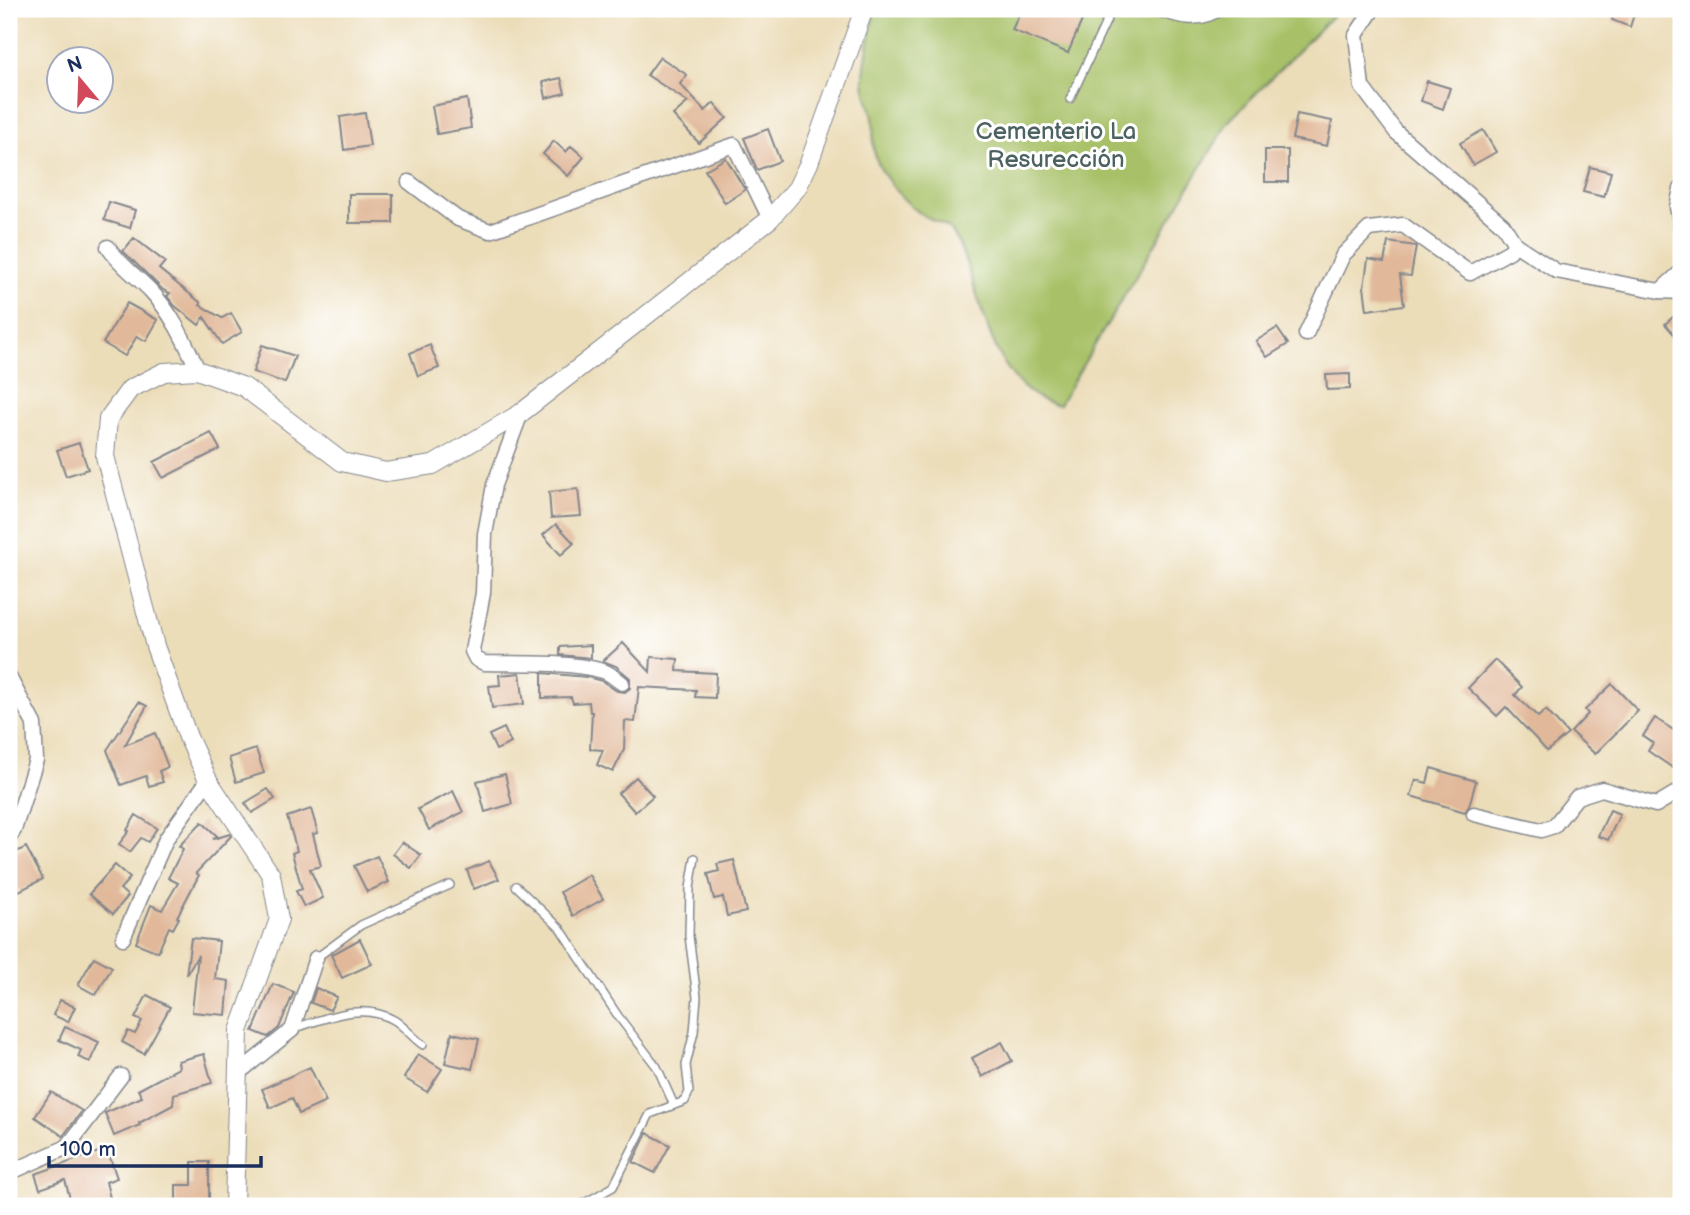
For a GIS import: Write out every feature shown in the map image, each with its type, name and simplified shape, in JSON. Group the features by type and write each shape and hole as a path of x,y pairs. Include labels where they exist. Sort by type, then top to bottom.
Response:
{"street":[{"path":"234,1206 239,1031 279,919 271,875 208,780 188,737 155,646 105,456 108,419 130,389 164,372 198,370 244,387 342,462 386,472 433,466 521,413 769,219 796,188 809,163 864,9"},
{"path":"1373,9 1356,35 1362,87 1396,132 1503,225 1515,244 1556,271 1660,291 1681,292"},
{"path":"409,182 458,219 490,231 734,145 769,219"},
{"path":"1681,189 1676,207 1681,228"},
{"path":"1306,334 1343,255 1369,229 1403,225 1469,273 1510,251 1515,244"},
{"path":"108,247 119,263 151,291 178,329 198,370"},
{"path":"1660,291 1681,272"},
{"path":"521,413 494,485 485,534 483,593 472,651 476,659 484,663 584,668 605,672 622,683"},
{"path":"9,677 34,724 36,760 14,831 9,838"},
{"path":"123,938 166,839 208,780"},
{"path":"1474,814 1541,830 1554,826 1577,797 1602,789 1656,805 1681,790"},
{"path":"237,1074 292,1030 316,958"},
{"path":"9,1173 66,1147 121,1076"}],"lane":[{"path":"1070,99 1112,9"},
{"path":"1148,9 1176,19 1197,21 1213,17 1223,9"},
{"path":"579,1206 613,1186 650,1114 685,1101 689,1092 686,1065 694,1032 698,997 690,936 690,888 695,858"},
{"path":"316,958 361,925 450,885"},
{"path":"516,886 560,928 586,964 618,1017 657,1067 674,1105"},
{"path":"292,1030 355,1011 373,1013 396,1020 410,1037 423,1045"}],"green space":[{"name":"Cementerio La Resurección","path":"875,9 1339,9 1228,122 1059,405 1035,396 1017,381 1002,360 991,336 955,236 948,228 920,213 907,202 887,179 878,163 873,146 873,118 864,82"}],"building":[{"path":"1021,9 1087,9 1068,53 1012,30"},
{"path":"1616,9 1635,11 1630,27 1612,20"},
{"path":"660,57 687,75 680,84 705,111 714,103 727,118 699,143 673,115 688,102 647,75"},
{"path":"561,78 565,93 546,98 543,82"},
{"path":"1427,81 1450,88 1443,109 1421,101"},
{"path":"467,99 471,128 437,134 432,106"},
{"path":"365,113 370,146 344,150 340,117"},
{"path":"1297,114 1332,121 1327,146 1292,139"},
{"path":"768,129 780,161 757,170 744,138"},
{"path":"1483,130 1496,152 1473,165 1460,143"},
{"path":"554,141 566,152 571,146 584,157 568,176 543,154"},
{"path":"1265,150 1288,150 1288,182 1265,182"},
{"path":"726,158 745,190 725,203 705,170"},
{"path":"1590,167 1611,172 1604,197 1583,192"},
{"path":"349,194 393,194 393,223 349,223"},
{"path":"109,202 135,210 130,228 104,220"},
{"path":"134,238 165,262 159,269 201,303 200,305 222,318 231,313 242,332 222,344 204,317 199,325 175,306 167,296 170,293 163,290 123,251"},
{"path":"1388,242 1416,246 1411,276 1400,275 1404,305 1367,310 1364,287 1368,259 1384,262"},
{"path":"127,303 158,320 146,341 137,336 125,356 103,343"},
{"path":"1681,310 1681,342 1665,324"},
{"path":"1277,328 1288,344 1267,357 1256,341"},
{"path":"262,345 295,356 285,383 253,372"},
{"path":"430,345 439,368 418,376 410,353"},
{"path":"1350,374 1350,389 1327,390 1326,375"},
{"path":"211,433 220,449 163,478 154,462"},
{"path":"79,443 88,469 66,476 57,450"},
{"path":"578,489 581,516 551,518 549,492"},
{"path":"556,524 574,543 561,555 543,535"},
{"path":"623,643 650,672 651,657 678,659 677,671 716,673 715,698 695,697 696,690 639,687 635,722 625,721 624,750 613,772 597,765 603,750 590,749 592,712 589,702 573,703 571,697 542,698 542,673 587,677 625,692 630,688 630,678 616,666 603,661"},
{"path":"591,645 591,658 560,655 560,647"},
{"path":"1495,660 1522,687 1515,695 1538,717 1546,710 1568,734 1547,751 1506,707 1497,716 1468,688"},
{"path":"520,673 524,704 492,708 489,686 500,685 499,675"},
{"path":"1612,684 1638,711 1595,754 1571,732 1588,714 1585,710"},
{"path":"139,702 147,706 125,745 155,733 168,767 159,771 163,782 149,786 146,776 121,785 107,750"},
{"path":"1655,718 1681,735 1681,755 1673,768 1648,751 1653,743 1643,736"},
{"path":"504,728 511,743 496,750 489,735"},
{"path":"256,749 264,773 236,782 229,758"},
{"path":"1431,768 1476,781 1465,812 1411,796 1416,780 1427,783"},
{"path":"505,774 512,804 485,812 477,781"},
{"path":"636,777 653,796 635,812 618,793"},
{"path":"268,789 275,799 252,813 245,803"},
{"path":"453,791 463,812 429,830 418,809"},
{"path":"311,809 318,833 313,834 321,866 310,869 323,898 304,907 296,891 302,889 292,853 297,851 287,817"},
{"path":"1610,810 1620,814 1608,840 1598,836"},
{"path":"136,815 157,828 148,842 141,838 130,852 119,844"},
{"path":"202,822 217,836 213,839 230,834 231,836 196,873 199,875 177,917 179,918 173,929 169,927 158,952 136,943 151,905 162,910 178,883 168,878 183,849 179,846"},
{"path":"402,842 421,855 411,868 393,854"},
{"path":"26,847 43,879 19,891 9,871 9,856"},
{"path":"377,856 389,882 367,892 354,866"},
{"path":"734,860 746,912 727,916 723,897 714,899 708,874 719,871 717,864"},
{"path":"489,861 499,879 474,889 467,870"},
{"path":"115,865 130,878 120,889 128,896 113,914 89,894"},
{"path":"589,875 603,899 573,916 560,892"},
{"path":"191,938 219,941 215,979 229,981 226,1015 192,1012 198,955 186,975"},
{"path":"360,939 372,964 342,978 331,955"},
{"path":"94,957 112,967 96,995 78,985"},
{"path":"273,984 294,992 279,1028 268,1037 253,1031"},
{"path":"316,988 337,997 330,1010 311,1003"},
{"path":"147,995 170,1007 144,1054 122,1042 128,1031 135,1034 142,1021 135,1018"},
{"path":"60,1000 75,1007 68,1022 53,1015"},
{"path":"65,1027 99,1042 90,1062 78,1057 81,1050 59,1040"},
{"path":"452,1033 479,1039 472,1069 445,1063"},
{"path":"1002,1042 1012,1061 982,1077 972,1058"},
{"path":"204,1054 212,1083 174,1094 173,1105 139,1123 140,1125 114,1136 105,1113 142,1097 138,1090 179,1068 178,1061"},
{"path":"418,1054 442,1069 427,1092 404,1078"},
{"path":"310,1067 326,1102 299,1114 292,1098 270,1108 262,1089"},
{"path":"51,1092 82,1111 63,1136 35,1117"},
{"path":"647,1133 670,1145 655,1173 633,1162"},
{"path":"107,1149 117,1178 106,1182 112,1206 72,1206 65,1180 40,1189 35,1174"},
{"path":"192,1162 209,1162 209,1206 176,1206 176,1185 192,1185"}]}
